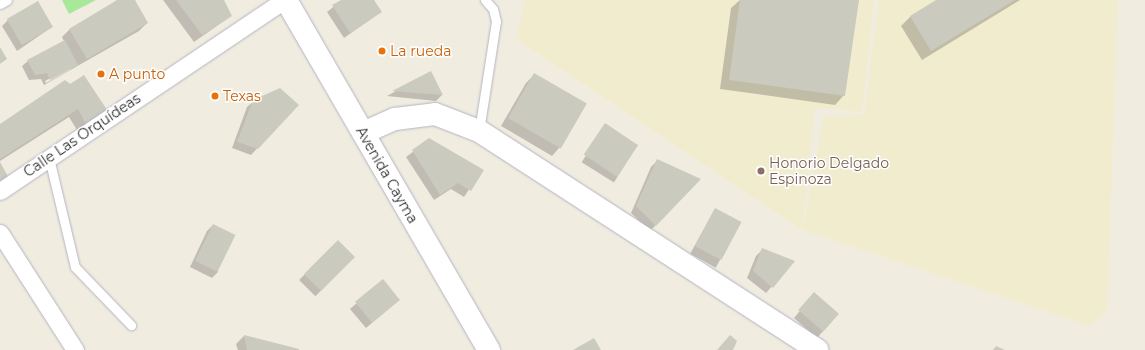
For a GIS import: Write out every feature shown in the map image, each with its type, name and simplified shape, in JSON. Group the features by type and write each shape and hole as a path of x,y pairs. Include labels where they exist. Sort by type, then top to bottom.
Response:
{"street":[{"name":"Avenida Cayma","path":"285,0 489,350"},
{"name":"Calle Las Orquídeas","path":"0,191 285,0"},
{"path":"363,133 395,119 435,114 479,130 817,350"},
{"path":"0,233 75,350"}],"lane":[{"path":"0,4 7,0"},
{"path":"479,130 496,20 493,8 486,0"},
{"path":"48,158 75,267 131,325"}],"shaded area":[{"name":"Honorio Delgado Espinoza","path":"525,0 874,0 862,112 815,107 802,230 516,39"},
{"path":"879,0 1118,0 1107,309 1090,326 803,230 823,117 864,114"}],"green space":[{"path":"62,0 96,0 69,14"}],"building":[{"path":"117,0 135,0 148,23 87,59 69,29"},
{"path":"176,0 224,0 232,16 202,35"},
{"path":"341,0 374,0 382,12 350,33 332,5"},
{"path":"740,0 859,0 845,96 729,80"},
{"path":"936,0 1015,0 931,51 910,16"},
{"path":"38,1 53,27 22,45 7,19"},
{"path":"65,40 78,65 50,80 47,73 35,75 27,60"},
{"path":"0,47 7,59 0,64"},
{"path":"431,71 443,95 392,91"},
{"path":"534,73 587,104 561,149 508,118"},
{"path":"84,75 111,116 88,128 78,109 0,159 0,124 65,80 70,84"},
{"path":"280,88 299,105 258,149 237,142 253,100"},
{"path":"605,123 638,145 617,177 584,155"},
{"path":"429,138 484,170 471,191 458,183 440,195 412,150"},
{"path":"657,159 701,179 656,226 636,206"},
{"path":"0,162 10,180 0,187"},
{"path":"715,208 741,222 721,260 695,246"},
{"path":"213,224 235,235 217,272 195,261"},
{"path":"338,240 355,257 321,291 304,274"},
{"path":"762,248 795,261 773,288 753,271"},
{"path":"383,279 400,300 372,323 355,302"},
{"path":"814,292 839,314 823,332 798,310"},
{"path":"244,335 299,349 299,350 247,350"},
{"path":"730,335 737,341 733,350 717,350"},
{"path":"594,338 601,350 573,350"},
{"path":"996,346 1005,350 993,350"}],"place":[{"name":"La rueda","path":"382,51"},
{"name":"A punto","path":"101,74"},
{"name":"Texas","path":"215,96"},
{"name":"Honorio Delgado Espinoza","path":"761,171"}]}
